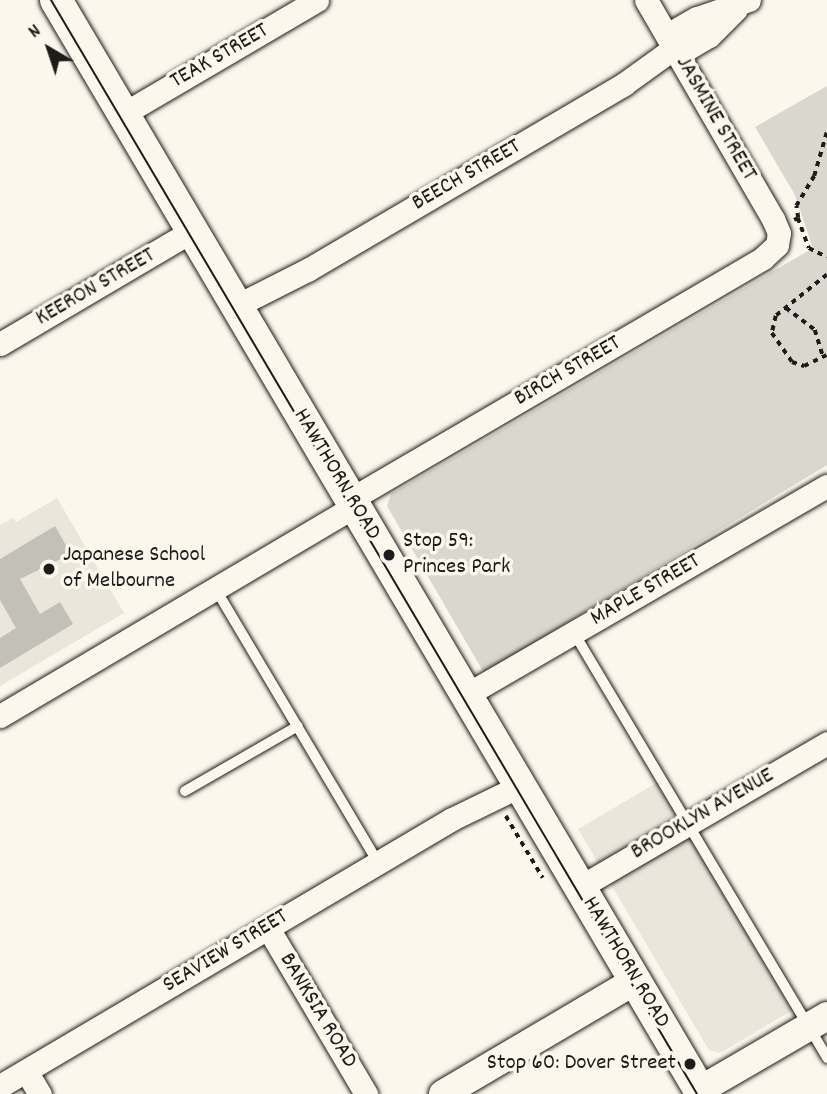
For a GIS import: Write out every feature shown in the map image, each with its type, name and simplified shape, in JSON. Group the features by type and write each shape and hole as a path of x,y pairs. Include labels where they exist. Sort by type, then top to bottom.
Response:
{"main road":[{"name":"HAWTHORN ROAD","path":"56,0 701,1092"}],"street":[{"name":"TEAK STREET","path":"123,114 317,0"},
{"name":"JASMINE STREET","path":"646,0 778,234"},
{"name":"BEECH STREET","path":"239,312 624,84 674,49 709,36 744,3"},
{"name":"KEERON STREET","path":"0,344 192,231"},
{"name":"BIRCH STREET","path":"0,716 763,258 778,234"},
{"name":"MAPLE STREET","path":"466,695 827,486"},
{"name":"BROOKLYN AVENUE","path":"580,887 827,743"},
{"name":"SEAVIEW STREET","path":"0,1086 517,780"},
{"name":"BANKSIA ROAD","path":"268,928 366,1094"},
{"path":"443,1094 635,982"},
{"path":"701,1092 818,1021"},
{"path":"26,1070 40,1094"}],"lane":[{"path":"215,588 378,863"},
{"path":"574,633 689,824 818,1021 827,1058"},
{"path":"185,791 298,726"}],"path":[{"path":"827,131 810,186 796,206 809,248 827,257"},
{"path":"778,234 798,218"},
{"path":"786,309 815,330 825,356 804,366 780,351 772,334 776,316 827,275"}],"shaded area":[{"path":"827,86 827,465 484,673 387,506 391,494 813,248 795,195 755,127"},
{"name":"Japanese School of Melbourne","path":"57,498 124,613 0,686 0,525 13,518 16,522"},
{"path":"665,778 801,1005 720,1053 709,1050 578,829"}],"building":[{"path":"55,526 71,554 20,579 40,614 60,602 73,624 0,668 0,638 16,628 0,600 0,559"}],"tram line":[{"path":"51,0 697,1094"}],"place":[{"name":"Stop 59: Princes Park","path":"389,555"},
{"name":"Japanese School of Melbourne","path":"49,569"},
{"name":"Stop 60: Dover Street","path":"690,1064"}]}
